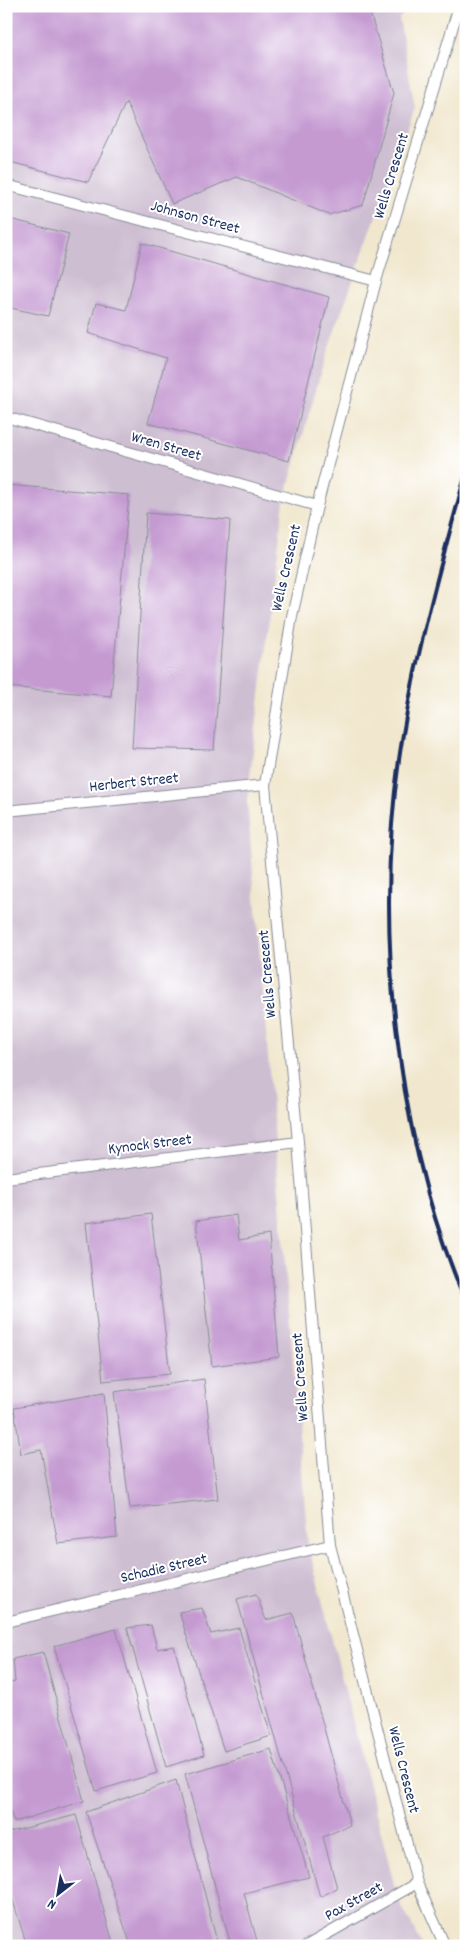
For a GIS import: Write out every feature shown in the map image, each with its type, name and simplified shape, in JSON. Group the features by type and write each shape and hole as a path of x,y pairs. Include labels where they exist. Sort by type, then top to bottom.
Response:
{"lane":[{"name":"Wells Crescent","path":"445,1946 417,1883 330,1545 298,1142 266,785 292,616 317,506 376,281 459,6"},
{"name":"Johnson Street","path":"6,185 376,281"},
{"name":"Wren Street","path":"6,417 317,506"},
{"name":"Herbert Street","path":"6,811 266,785"},
{"name":"Kynock Street","path":"6,1178 298,1142"},
{"name":"Schadie Street","path":"6,1622 330,1545"},
{"name":"Pax Street","path":"306,1946 417,1883"}],"shaded area":[{"path":"6,6 413,6 399,18 415,108 325,358 284,501 247,800 308,1545 398,1899 423,1946 6,1946"}],"building":[{"path":"6,6 368,6 394,93 363,205 329,215 237,177 172,204 126,102 88,182 6,161"},
{"path":"6,218 69,234 48,316 6,307"},
{"path":"142,243 329,297 289,461 148,423 166,358 88,333 96,303 126,310"},
{"path":"6,485 129,495 111,696 6,687"},
{"path":"146,513 230,520 214,750 132,748"},
{"path":"151,1214 170,1374 103,1381 86,1223"},
{"path":"236,1215 239,1240 269,1235 279,1357 212,1366 196,1221"},
{"path":"204,1379 218,1499 130,1508 114,1392"},
{"path":"104,1393 117,1537 58,1544 41,1450 21,1454 14,1408"},
{"path":"256,1594 266,1620 293,1613 350,1825 323,1837 337,1888 320,1897 237,1599"},
{"path":"202,1608 211,1634 239,1628 271,1736 224,1751 179,1612"},
{"path":"151,1625 157,1649 174,1646 204,1755 166,1767 127,1628"},
{"path":"116,1629 157,1773 96,1791 54,1646"},
{"path":"43,1652 84,1801 14,1822 6,1800 6,1684 15,1682 13,1659"},
{"path":"271,1749 309,1877 244,1893 257,1941 246,1946 231,1946 185,1774"},
{"path":"176,1780 218,1946 131,1946 86,1812"},
{"path":"76,1815 114,1946 27,1946 6,1878 6,1833"}],"railway":[{"path":"466,473 431,603 409,701 394,804 389,876 390,949 396,1022 406,1096 421,1167 441,1236 466,1302"}]}
